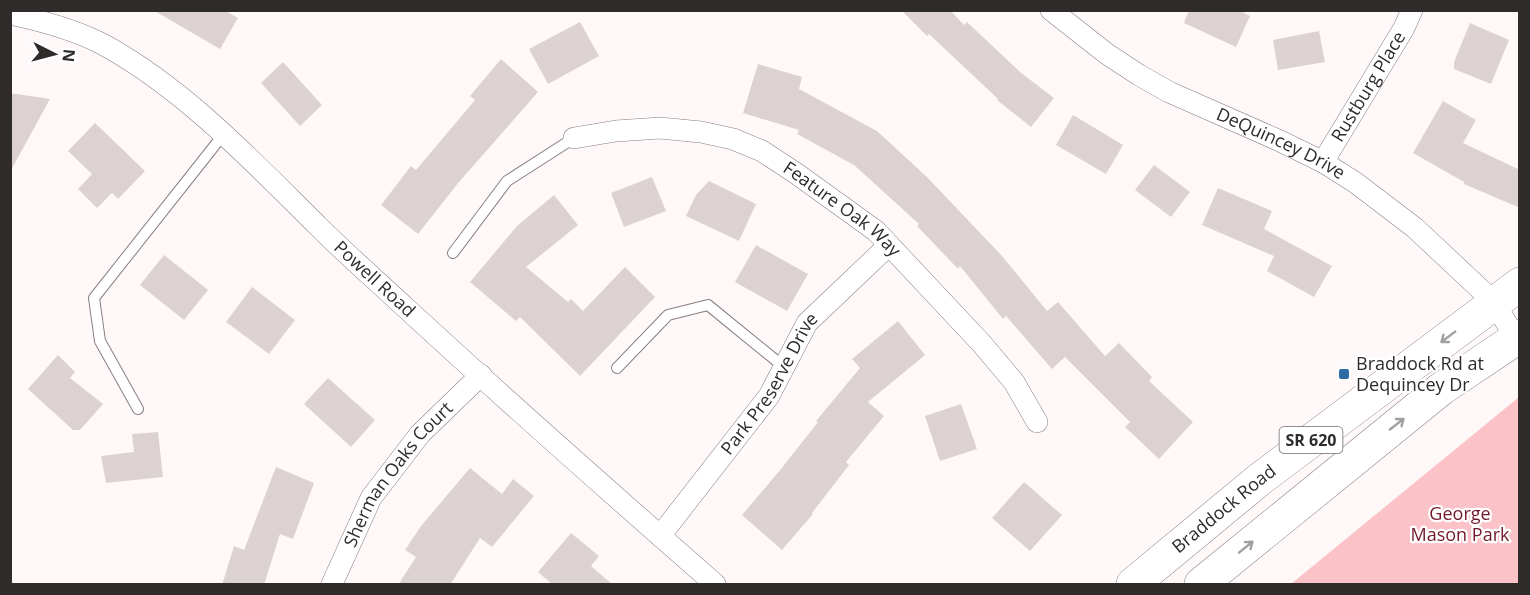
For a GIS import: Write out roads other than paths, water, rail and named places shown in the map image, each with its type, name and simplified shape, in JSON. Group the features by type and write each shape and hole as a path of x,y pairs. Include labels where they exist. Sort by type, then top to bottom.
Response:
{"main road":[{"name":"Braddock Road","path":"1133,585 1260,479 1507,293"},
{"name":"SR 620","path":"1201,585 1441,389 1518,340"}],"street":[{"name":"DeQuincey Drive","path":"1051,10 1107,54 1139,75 1169,92 1323,162 1356,183 1507,293 1518,340"},
{"name":"Rustburg Place","path":"1323,162 1404,28 1412,10"},
{"name":"Powell Road","path":"10,14 67,29 104,45 136,65 183,100 278,184 320,228 481,375 715,585"},
{"name":"Feature Oak Way","path":"574,138 616,131 660,129 702,132 734,139 762,151 876,231 982,344 1014,382 1037,422"},
{"name":"Park Preserve Drive","path":"660,536 769,396 807,323 889,245"},
{"name":"Sherman Oaks Court","path":"332,585 371,498 420,434 481,375"}],"lane":[{"path":"138,410 100,341 94,298 223,135"},
{"path":"453,253 507,181 574,138"},
{"path":"617,368 668,315 708,305 784,367"}],"place":[{"name":"Braddock Rd at Dequincey Dr","path":"1344,374"}],"park label":[{"name":"George Mason Park","path":"1460,524"}]}
